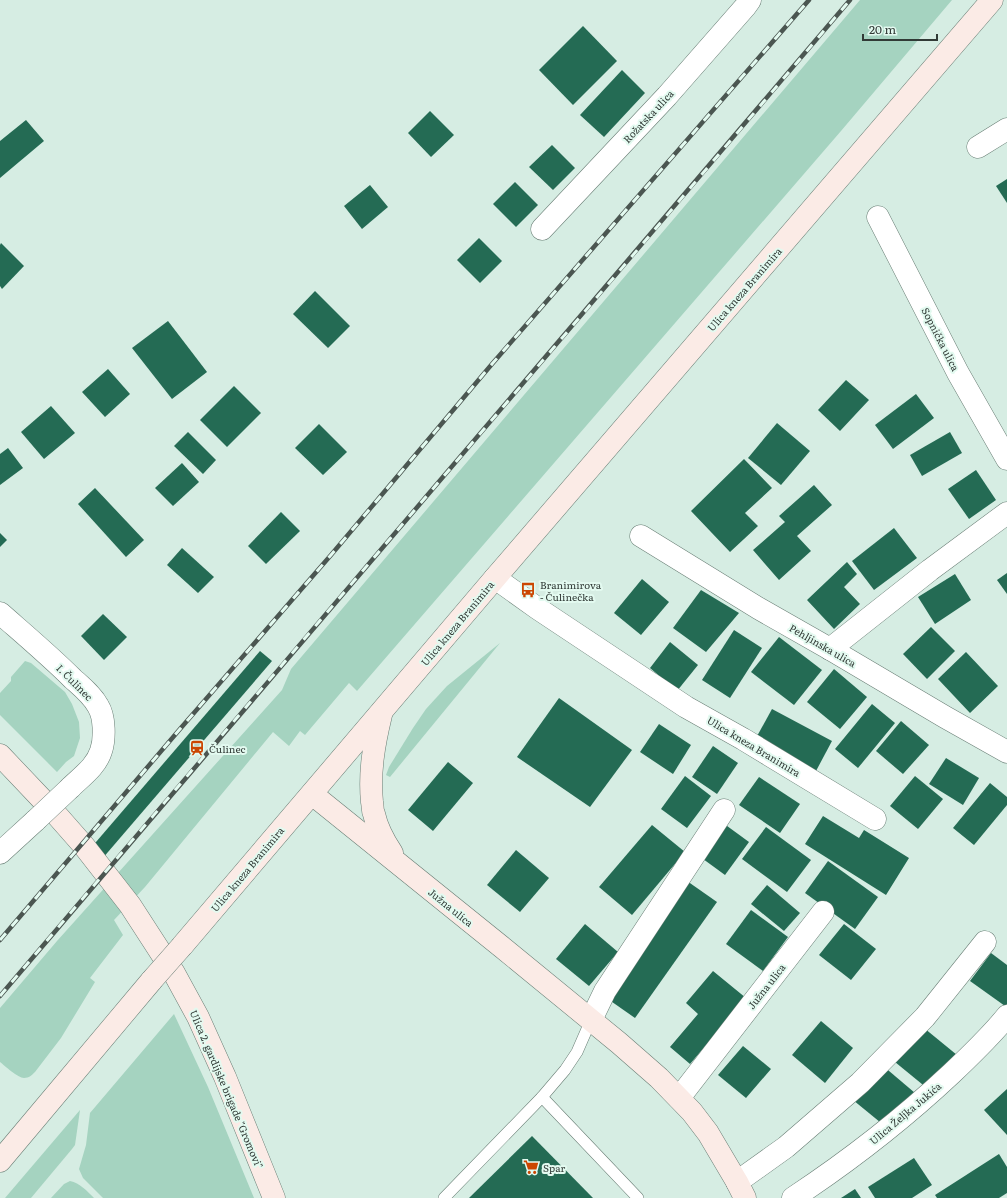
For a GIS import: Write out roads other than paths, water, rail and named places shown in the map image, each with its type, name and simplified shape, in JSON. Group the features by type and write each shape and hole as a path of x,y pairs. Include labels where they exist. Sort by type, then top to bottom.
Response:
{"main road":[{"name":"Ulica kneza Branimira","path":"0,1162 152,980 495,578 992,0"},
{"path":"383,710 375,743 372,772 371,793 373,813 386,843 399,864"},
{"name":"Ulica 2. gardijske brigade \"Gromovi\"","path":"0,755 84,846 130,905 174,973 198,1017 213,1050 274,1198"},
{"name":"Južna ulica","path":"312,794 591,1020 659,1078 692,1112 708,1133 741,1190"}],"street":[{"name":"Rožatska ulica","path":"542,229 667,96 750,0"},
{"path":"978,147 1007,129"},
{"name":"Sopnička ulica","path":"878,217 958,373 1007,459"},
{"path":"830,649 930,570 1007,513"},
{"name":"Pehljinska ulica","path":"641,536 758,608 945,718 1007,752"},
{"name":"Ulica kneza Branimira","path":"495,578 537,608 686,707 743,739 875,818"},
{"name":"I. Čulinec","path":"0,613 89,693 98,706 103,719 101,751 92,767 0,853"},
{"path":"591,1020 605,991 724,810"},
{"name":"Južna ulica","path":"679,1098 823,912"},
{"path":"741,1190 786,1147 860,1083 925,1017 986,942"},
{"name":"Ulica Željka Jukića","path":"793,1198 817,1182 898,1121 976,1050 1007,1016"}],"lane":[{"path":"444,1198 542,1097 565,1070 576,1052 591,1020"},
{"path":"542,1097 638,1198"}],"railway":[{"path":"0,940 331,555 492,364 809,0"},
{"path":"0,996 850,0"}],"place":[{"name":"Branimirova - Čulinečka","path":"528,590"},
{"name":"Čulinec","path":"197,748"},
{"name":"Spar","path":"531,1167"}]}
